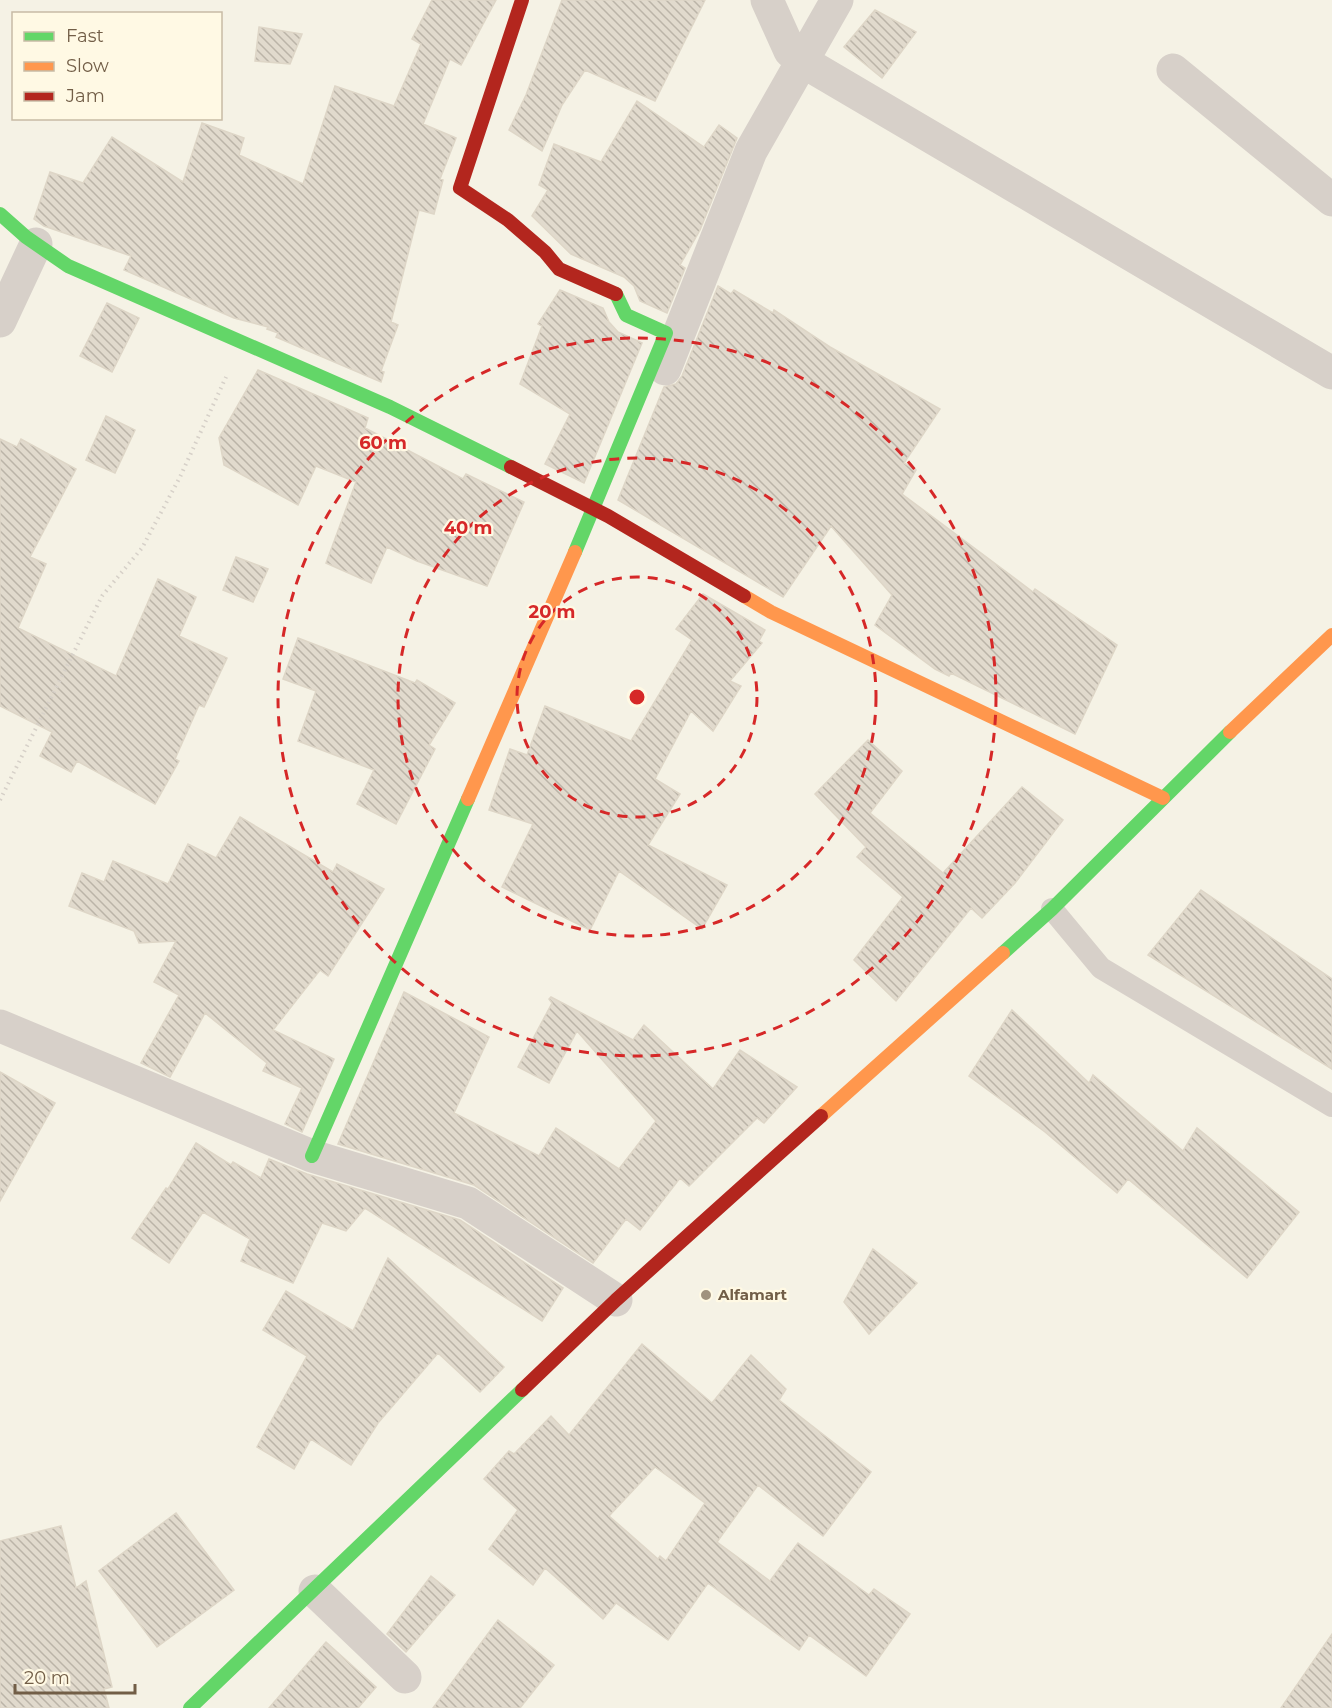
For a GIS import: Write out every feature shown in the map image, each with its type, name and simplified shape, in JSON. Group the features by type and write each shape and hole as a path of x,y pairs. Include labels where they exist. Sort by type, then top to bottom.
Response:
{"street":[{"path":"522,0 460,188 508,220 545,252 559,269 617,294 626,315 666,333 601,513"},
{"path":"767,0 790,51 802,61 1332,373"},
{"path":"312,1156 601,513 751,151 837,0"},
{"path":"1173,70 1332,200"},
{"path":"0,213 36,244 68,266 242,340 390,407 601,513 771,612 1163,798"},
{"path":"0,321 36,244"},
{"path":"190,1708 315,1591 616,1300 1052,909 1332,635"},
{"path":"0,1026 312,1156 468,1203 616,1300"},
{"path":"315,1591 405,1677"}],"lane":[{"path":"1052,909 1101,968 1332,1106"}],"path":[{"path":"0,800 102,596 142,548 180,477 242,340"}],"building":[{"path":"432,0 496,0 461,65 450,59 423,124 456,138 440,179 443,180 434,214 419,210 391,322 398,325 381,371 384,372 381,382 276,337 278,333 267,329 268,327 234,318 124,270 131,256 44,226 34,219 50,172 83,183 112,137 183,182 202,123 244,138 239,155 303,184 335,86 394,106 421,44 412,39"},
{"path":"562,0 705,0 655,101 585,70 562,105 542,151 509,130 526,95"},
{"path":"875,10 916,32 882,78 844,47"},
{"path":"259,27 302,34 290,64 255,61"},
{"path":"637,101 704,147 719,125 737,138 700,230 680,265 685,268 667,313 640,301 634,286 624,277 571,254 532,216 548,190 539,185 554,144 601,162"},
{"path":"718,286 731,294 734,290 773,313 774,310 830,347 940,409 904,463 916,470 902,494 1033,592 1035,589 1117,645 1075,734 951,673 949,676 935,669 875,625 892,595 831,526 783,597 618,500 664,387 676,384 682,376"},
{"path":"560,290 603,308 609,322 618,332 642,343 584,483 545,464 570,414 520,384 542,326 538,324"},
{"path":"107,303 139,318 112,372 80,356"},
{"path":"258,370 368,418 365,428 463,479 466,474 524,502 487,586 417,561 387,547 371,583 326,563 356,482 316,466 298,505 224,465 219,438"},
{"path":"106,416 135,430 115,473 86,460"},
{"path":"0,439 17,447 21,439 76,469 30,557 46,564 18,628 116,676 158,579 196,597 179,636 227,658 204,707 199,705 175,759 179,761 155,804 77,761 71,772 40,756 52,732 0,706"},
{"path":"236,557 268,569 253,602 223,590"},
{"path":"703,594 765,630 759,641 762,643 730,681 741,686 713,731 691,711 655,779 680,794 648,845 727,885 702,929 619,871 590,930 502,887 533,824 489,810 510,749 527,755 545,706 631,741 692,640 676,629"},
{"path":"298,638 415,683 417,680 455,703 429,745 435,749 396,824 357,804 374,770 298,741 316,691 283,679"},
{"path":"868,740 902,771 870,813 943,873 1022,787 1063,820 1015,883 982,918 971,908 896,1001 854,960 903,897 857,857 866,847 815,794"},
{"path":"240,817 333,872 337,864 384,889 328,976 320,970 273,1030 334,1059 302,1132 285,1124 302,1088 263,1071 267,1063 205,1013 170,1077 141,1063 179,995 154,982 176,941 139,943 134,931 69,906 82,873 104,882 113,861 168,884 188,844 216,858"},
{"path":"1201,890 1332,979 1332,1069 1148,955"},
{"path":"404,992 489,1037 454,1113 539,1156 556,1128 619,1169 656,1121 577,1031 549,1083 518,1067 552,1003 549,999 551,997 633,1040 644,1025 713,1089 740,1050 797,1087 764,1123 757,1118 689,1186 680,1178 640,1230 626,1219 593,1263 474,1185 338,1144"},
{"path":"1012,1010 1089,1083 1093,1075 1183,1151 1197,1128 1299,1212 1247,1278 1128,1179 1117,1193 1045,1132 969,1076"},
{"path":"0,1072 55,1103 0,1201"},
{"path":"196,1143 231,1165 233,1162 261,1178 269,1159 307,1174 460,1220 563,1288 542,1321 365,1208 346,1231 322,1223 293,1283 241,1261 250,1239 203,1212 169,1263 132,1238 166,1188 168,1189"},
{"path":"873,1249 917,1283 869,1334 844,1302"},
{"path":"388,1258 504,1367 480,1392 438,1353 378,1423 351,1465 311,1439 294,1469 257,1447 307,1356 263,1330 286,1291 353,1331"},
{"path":"642,1344 712,1403 751,1355 786,1389 779,1400 871,1472 823,1536 758,1485 717,1542 770,1581 798,1543 869,1595 874,1589 910,1614 866,1676 809,1635 799,1650 708,1583 668,1640 616,1603 603,1619 545,1568 533,1585 489,1549 518,1510 484,1479 509,1451 514,1454 551,1416 569,1435","holes":["655,1467 705,1503 666,1561 660,1556 658,1559 609,1516"]},
{"path":"176,1513 234,1590 157,1647 99,1571"},
{"path":"61,1526 76,1588 86,1581 112,1687 104,1689 109,1708 0,1708 0,1541"},
{"path":"431,1576 455,1595 406,1652 387,1634"},
{"path":"498,1620 554,1665 520,1708 433,1708"},
{"path":"1332,1634 1332,1708 1281,1708"},
{"path":"326,1642 376,1687 358,1708 269,1708"}],"traffic: fast":[{"path":"0,214 26,237 68,266 390,407 511,467"},
{"path":"575,552 666,333 626,315 616,294"},
{"path":"1003,953 1052,909 1230,732"},
{"path":"312,1156 468,799"},
{"path":"190,1708 522,1390"}],"traffic: slow":[{"path":"468,799 575,552"},
{"path":"744,596 771,612 1163,798"},
{"path":"1230,732 1332,635"},
{"path":"821,1116 1003,953"}],"traffic: jam":[{"path":"522,0 460,188 508,220 545,252 559,269 616,294"},
{"path":"511,467 608,516 744,596"},
{"path":"522,1390 616,1300 821,1116"}],"place":[{"name":"Alfamart","path":"706,1295"}]}
